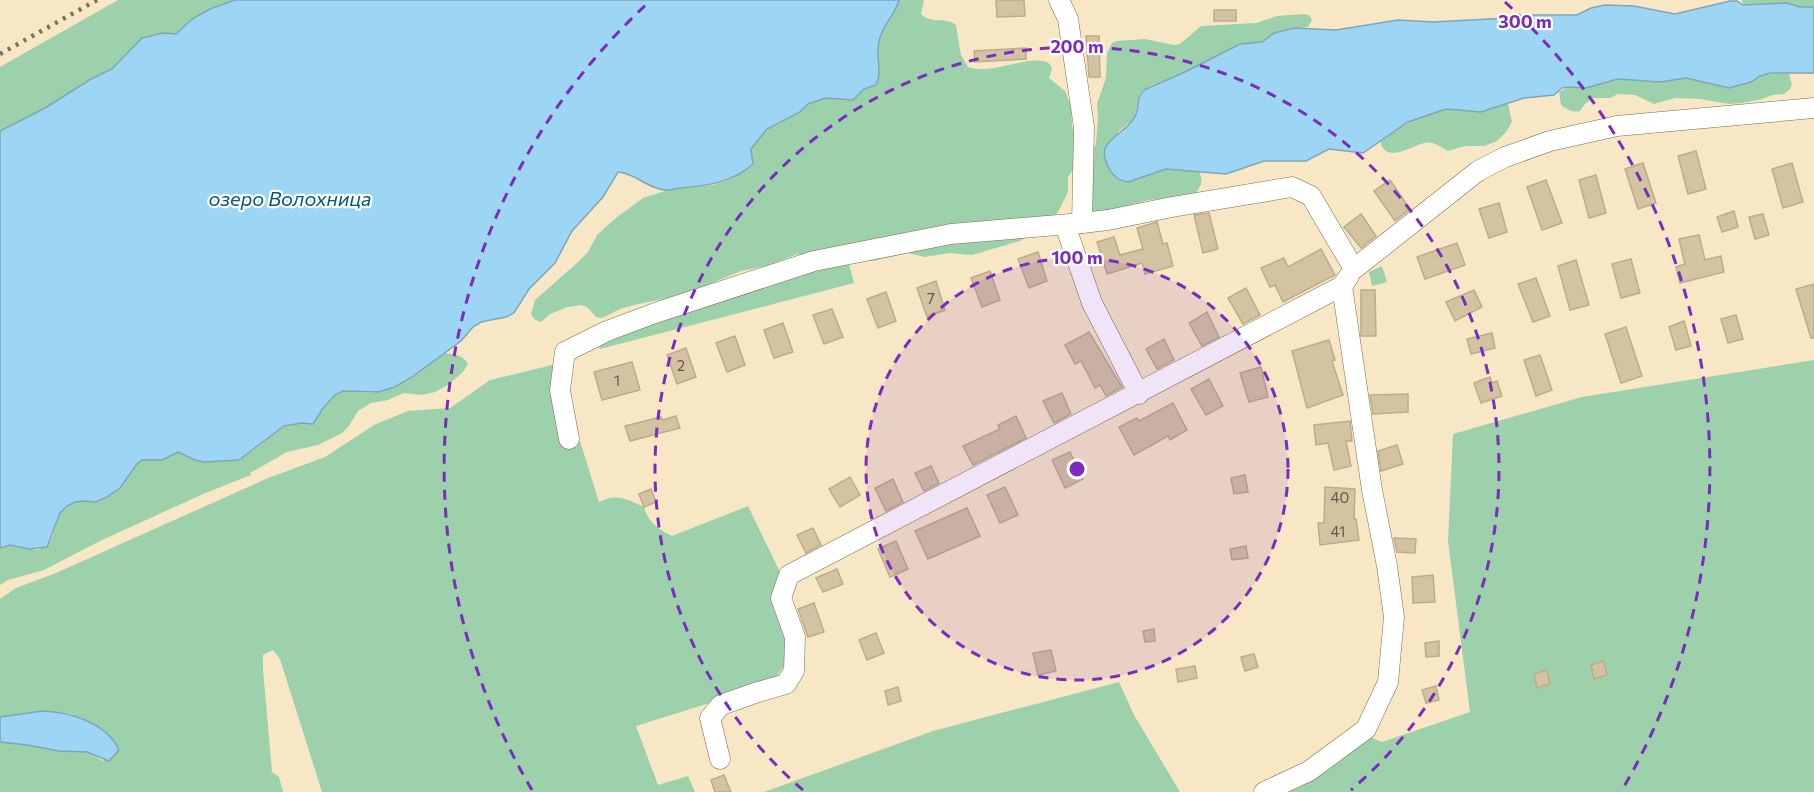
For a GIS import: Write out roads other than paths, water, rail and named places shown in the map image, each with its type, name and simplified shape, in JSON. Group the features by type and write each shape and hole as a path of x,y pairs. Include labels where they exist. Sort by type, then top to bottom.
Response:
{"street":[{"path":"1059,0 1068,19 1084,127 1073,224 1092,303 1139,394"},
{"path":"720,759 710,718 721,705 786,684 794,671 795,637 781,598 789,575 1342,286 1354,269 1478,171 1505,157 1539,145 1617,126 1814,108"},
{"path":"569,439 560,390 566,352 607,331 655,313 814,261 951,234 1108,220 1292,187 1311,196 1354,269"},
{"path":"1264,792 1309,771 1366,729 1388,682 1394,617 1387,566 1372,490 1342,286"}],"water":[{"name":"озеро Волохница","path":"235,0 899,1 879,41 879,74 876,85 864,89 853,100 825,98 808,104 800,112 767,129 751,149 753,164 727,179 709,185 667,190 653,187 630,175 618,172 603,197 572,231 555,263 529,289 514,313 481,322 473,327 461,341 412,377 395,387 378,392 343,391 335,395 323,408 313,424 284,426 239,460 204,462 178,452 162,460 142,460 120,488 105,498 96,502 75,502 67,506 60,513 47,547 29,549 10,545 0,548 0,131 112,69 142,38 163,33 176,34 192,19 210,9"},
{"path":"1737,1 1743,5 1787,3 1800,7 1814,7 1814,73 1771,73 1729,88 1686,78 1660,82 1618,79 1586,88 1562,88 1554,95 1524,98 1481,112 1447,109 1440,111 1408,122 1363,153 1329,149 1306,161 1264,161 1226,174 1166,169 1128,182 1115,177 1105,160 1104,152 1111,140 1134,118 1142,92 1240,44 1262,42 1274,33 1294,28 1336,30 1398,20 1433,22 1529,15 1577,15 1591,8 1605,5 1634,6 1675,14"},
{"path":"43,711 76,717 97,726 106,733 119,750 109,761 87,752 59,751 0,742 0,717"}],"railway":[{"path":"0,54 97,0"}]}
